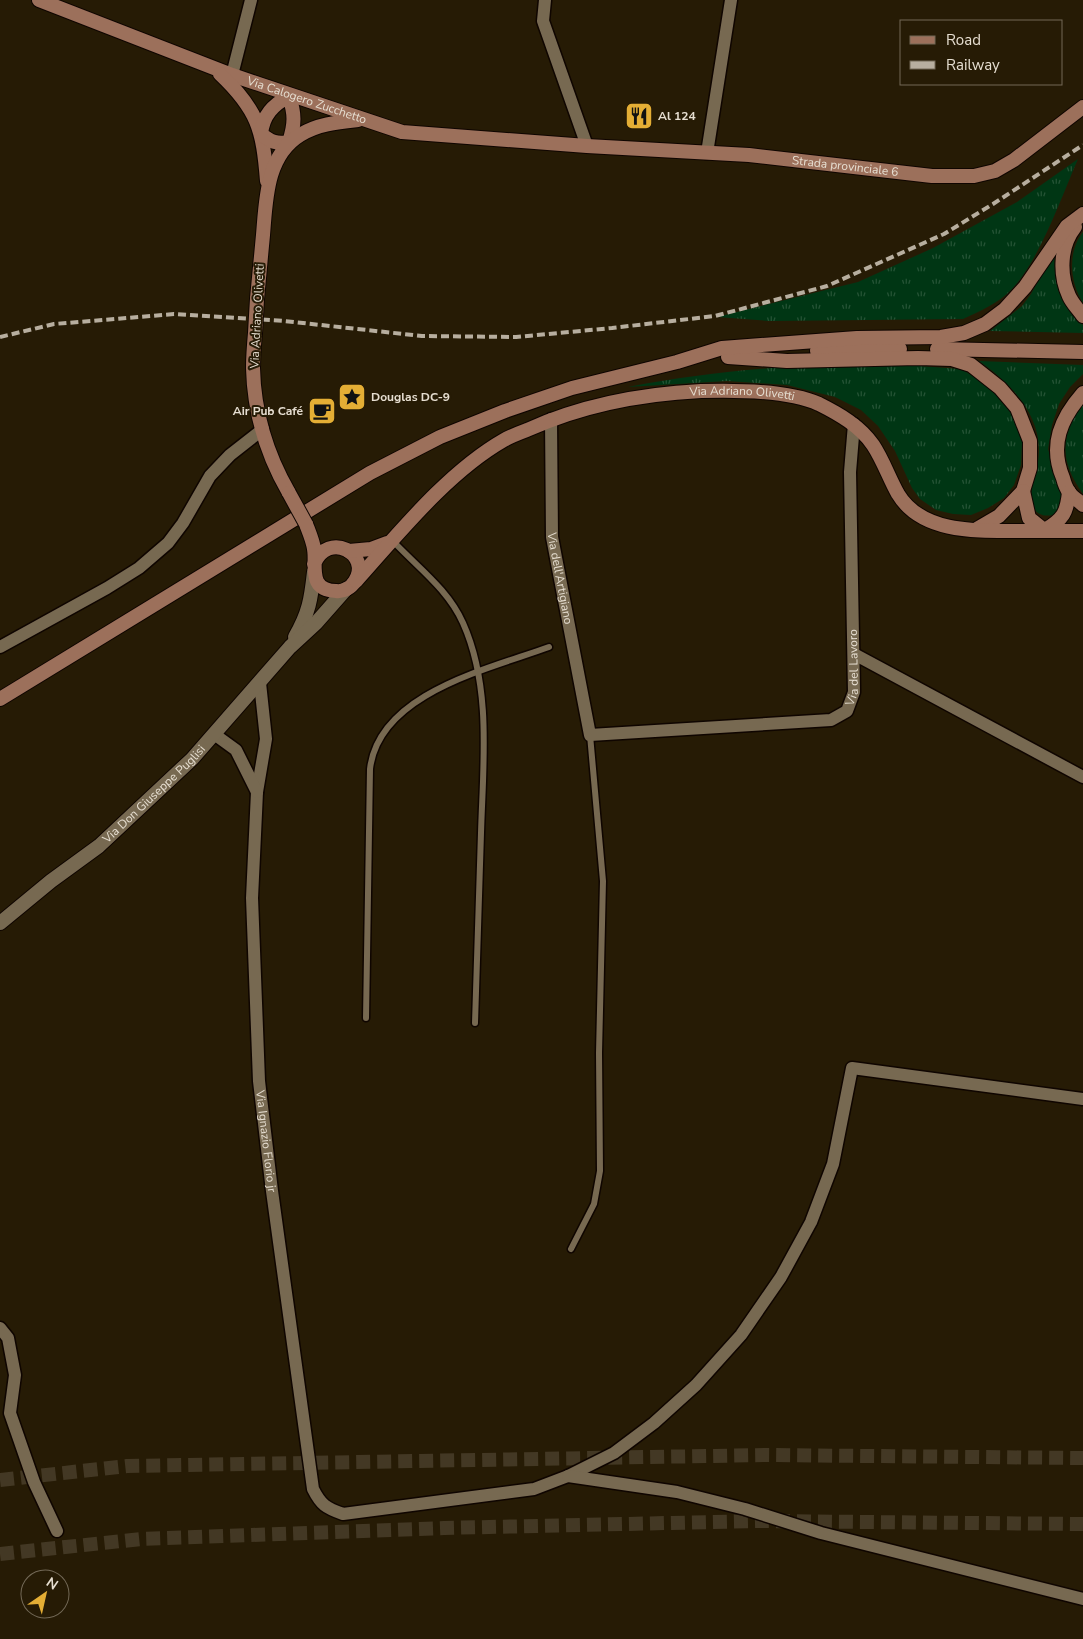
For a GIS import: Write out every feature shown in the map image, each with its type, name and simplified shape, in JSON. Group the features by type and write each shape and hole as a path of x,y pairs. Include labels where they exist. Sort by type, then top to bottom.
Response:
{"main road":[{"name":"Via Calogero Zucchetto","path":"39,0 289,96 402,132 586,146"},
{"name":"Via Adriano Olivetti","path":"215,69 237,90 253,113 261,134"},
{"name":"Via Adriano Olivetti","path":"267,189 275,165 289,142 294,127 294,117 289,96 277,102 268,112 262,124 261,134 267,189 256,299 253,368 263,429 270,454 278,474 306,524 315,551 314,568"},
{"name":"Strada provinciale 6","path":"586,146 749,155 932,176 974,176 995,171 1014,160 1083,107"},
{"name":"Via Adriano Olivetti","path":"289,142 301,134 318,127 362,120"},
{"path":"261,134 271,142 279,144 289,142"},
{"path":"0,699 370,473 440,437 505,411 572,388 677,362 722,348 857,338 940,337 964,333 985,324 1005,309 1025,287 1067,226 1083,214"},
{"path":"1083,219 1073,229 1067,240 1062,263 1064,282 1069,297 1083,316"},
{"path":"677,362 858,349 1083,352"},
{"path":"728,357 787,361 944,358 971,366 1000,388 1017,408 1030,441 1030,468 1023,491 999,516 973,531"},
{"name":"Via Adriano Olivetti","path":"351,585 450,480 504,440 551,419 596,406 662,393 726,390 786,394 818,403 854,424 873,444 899,496 911,509 928,520 944,526 973,531 1083,531"},
{"path":"1083,393 1071,406 1060,428 1056,449 1059,470 1069,492 1083,505"},
{"path":"1023,491 1029,518 1044,531 1059,522 1068,505 1069,492"},
{"name":"Via Adriano Olivetti","path":"306,524 328,542 343,549 371,549 392,540"},
{"path":"329,548 343,549 357,561 358,568 351,585 339,592 326,589 316,579 314,568 317,557 329,548"}],"street":[{"path":"232,75 251,0"},
{"path":"545,0 542,21 586,146"},
{"path":"707,153 731,0"},
{"name":"Via dell'Artigiano","path":"551,419 552,538 590,735"},
{"name":"Via del Lavoro","path":"590,735 831,720 848,711 854,692 850,472 854,424"},
{"path":"0,646 107,588 139,568 168,543 183,523 210,476 230,455 263,429"},
{"name":"Via Don Giuseppe Puglisi","path":"290,647 304,622 310,606 314,568"},
{"name":"Via Don Giuseppe Puglisi","path":"0,923 52,881 100,846 192,759 290,647 316,623 351,585"},
{"path":"854,654 1083,777"},
{"name":"Via Ignazio Florio jr","path":"260,682 266,739 257,792 252,898 259,1080 272,1191 313,1489 319,1501 329,1509 343,1514 534,1489 568,1476"},
{"path":"214,734 236,750 257,792"},
{"path":"568,1476 614,1452 654,1423 696,1385 742,1335 781,1277 811,1222 833,1164 852,1068 1083,1099"},
{"path":"0,1328 8,1338 15,1375 10,1413 34,1482 58,1530"},
{"path":"568,1476 677,1492 745,1509 821,1533 1083,1599"}],"lane":[{"path":"392,540 436,584 451,603 463,622 471,643 478,673 484,728 475,1023"},
{"path":"366,1018 371,756 381,736 401,714 425,696 478,673 549,648"},
{"path":"570,1248 594,1204 600,1171 599,1052 603,881 590,735"}],"green space":[{"path":"1078,159 1041,245 1022,276 1012,289 1001,298 963,319 769,321 717,317 858,282 933,248 1017,202"},
{"path":"1083,232 1083,303 1075,286 1072,268 1074,249"},
{"path":"1055,250 1055,273 1059,292 1068,309 1083,325 1083,333 990,331 1022,306 1031,294"},
{"path":"979,361 1083,365 1083,374 1070,387 1059,404 1052,425 1048,449 1063,500 1053,515 1046,516 1040,514 1032,504 1031,494 1038,462 1039,446 1031,417 1014,391"},
{"path":"863,362 961,369 985,383 1002,398 1015,417 1022,441 1021,465 1014,485 1004,498 988,508 971,515 953,514 936,510 920,499 912,488 895,451 878,426 861,410 835,397 787,385 727,381 628,387 686,377 745,370"},
{"path":"1083,403 1083,494 1070,470 1065,448 1070,427"}],"tunnel":[{"path":"0,1480 127,1466 765,1455 1083,1458"},
{"path":"0,1554 141,1539 444,1528 759,1521 1083,1524"}],"railway":[{"path":"0,337 54,324 174,314 284,321 422,336 516,337 715,316 827,286 944,234 1083,145"}],"place":[{"name":"Al 124","path":"639,116"},
{"name":"Douglas DC-9","path":"352,397"},
{"name":"Air Pub Café","path":"322,411"}]}
